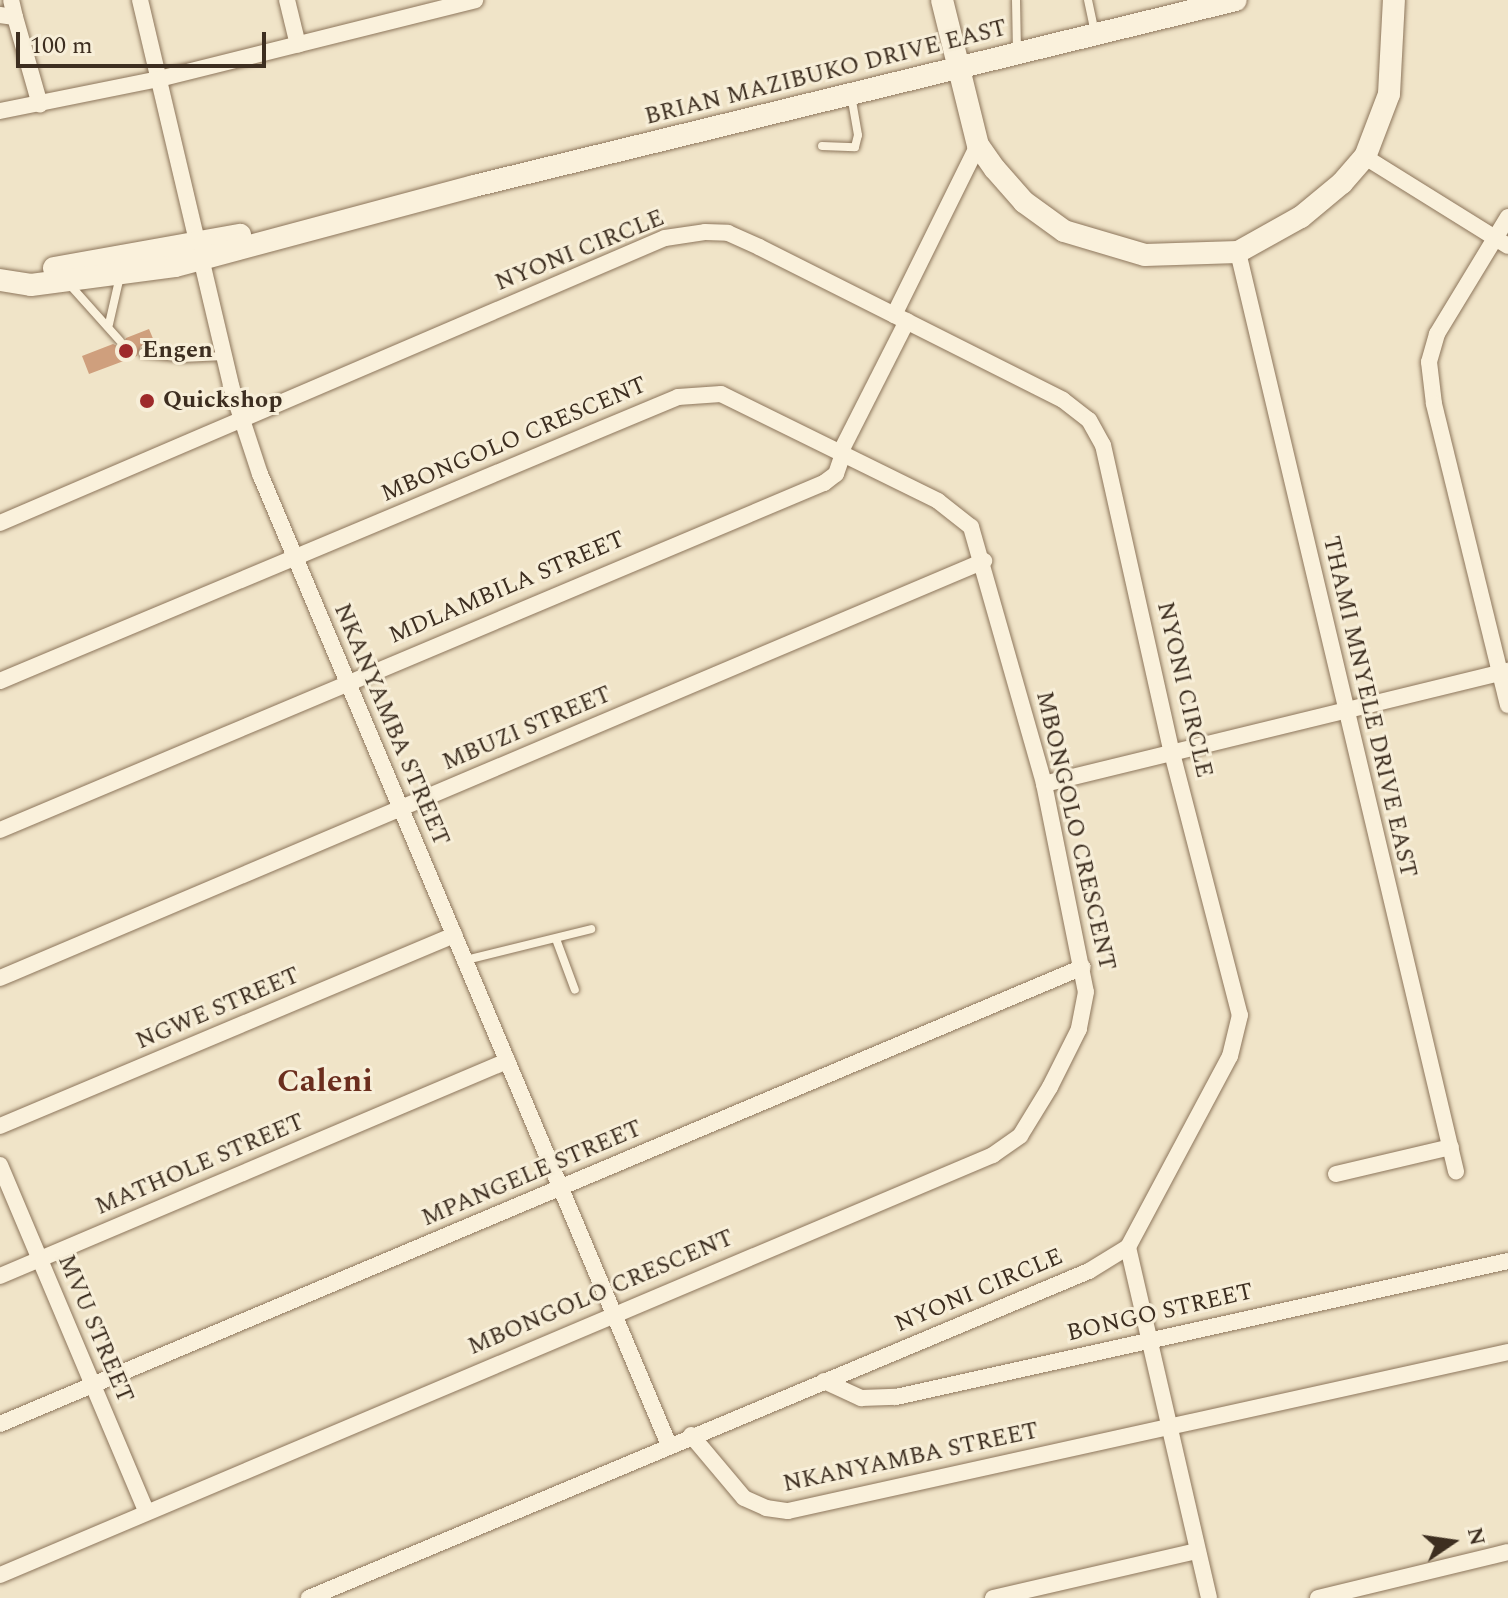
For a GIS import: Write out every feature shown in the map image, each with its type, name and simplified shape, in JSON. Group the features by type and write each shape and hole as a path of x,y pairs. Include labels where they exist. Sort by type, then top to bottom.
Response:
{"street":[{"name":"NKANYAMBA STREET","path":"140,0 241,421 295,558 669,1445"},
{"path":"287,0 298,45"},
{"path":"0,111 159,79 475,0"},
{"path":"942,0 978,145 1024,202 1085,240 1145,255 1238,252 1301,217 1365,157 1389,94 1394,0"},
{"name":"BRIAN MAZIBUKO DRIVE EAST","path":"5,280 31,285 120,276 201,251 1236,0"},
{"path":"9,11 40,105"},
{"path":"836,474 842,454 978,145"},
{"path":"1365,157 1501,242"},
{"path":"1508,217 1501,242 1437,334 1429,362 1434,404 1504,672 1508,705"},
{"name":"NYONI CIRCLE","path":"0,523 678,235 718,232 740,238 1063,400 1096,430 1112,477 1172,753 1236,986 1239,1026 1230,1056 1128,1247 1089,1271 691,1435 309,1598"},
{"name":"BRIAN MAZIBUKO DRIVE EAST","path":"5,280 201,251"},
{"name":"THAMI MNYELE DRIVE EAST","path":"1238,252 1456,1171"},
{"name":"MBONGOLO CRESCENT","path":"0,681 698,392 733,399 963,518 984,561 1044,784 1086,992 1079,1029 1050,1087 1012,1144 0,1575"},
{"name":"MDLAMBILA STREET","path":"0,830 836,474 876,471"},
{"name":"MBUZI STREET","path":"0,978 984,561"},
{"path":"1044,784 1504,672"},
{"name":"NGWE STREET","path":"0,1126 454,935"},
{"name":"MPANGELE STREET","path":"0,1424 1083,967"},
{"name":"MATHOLE STREET","path":"0,1276 507,1061"},
{"path":"1336,1174 1451,1147"},
{"name":"MVU STREET","path":"0,1165 146,1511"},
{"path":"1128,1247 1209,1598"},
{"name":"BONGO STREET","path":"824,1381 861,1398 896,1397 1508,1261"},
{"name":"NKANYAMBA STREET","path":"691,1435 744,1498 759,1506 788,1511 1508,1352"},
{"path":"993,1598 1197,1551"},
{"path":"1318,1598 1508,1552"}],"lane":[{"path":"1016,0 1017,53"},
{"path":"1088,0 1095,34"},
{"path":"822,146 855,147 858,135 851,94"},
{"path":"109,325 120,276"},
{"path":"65,281 109,325 120,341"},
{"path":"143,353 181,358 224,355"},
{"path":"465,960 591,929"},
{"path":"556,939 575,990"}],"building":[{"path":"149,329 157,348 141,346 137,356 89,374 82,356 113,344 122,348 126,338"}],"place":[{"name":"Engen","path":"126,351"},
{"name":"Quickshop","path":"147,401"}],"district":[{"name":"Caleni","path":"325,1082"}]}
